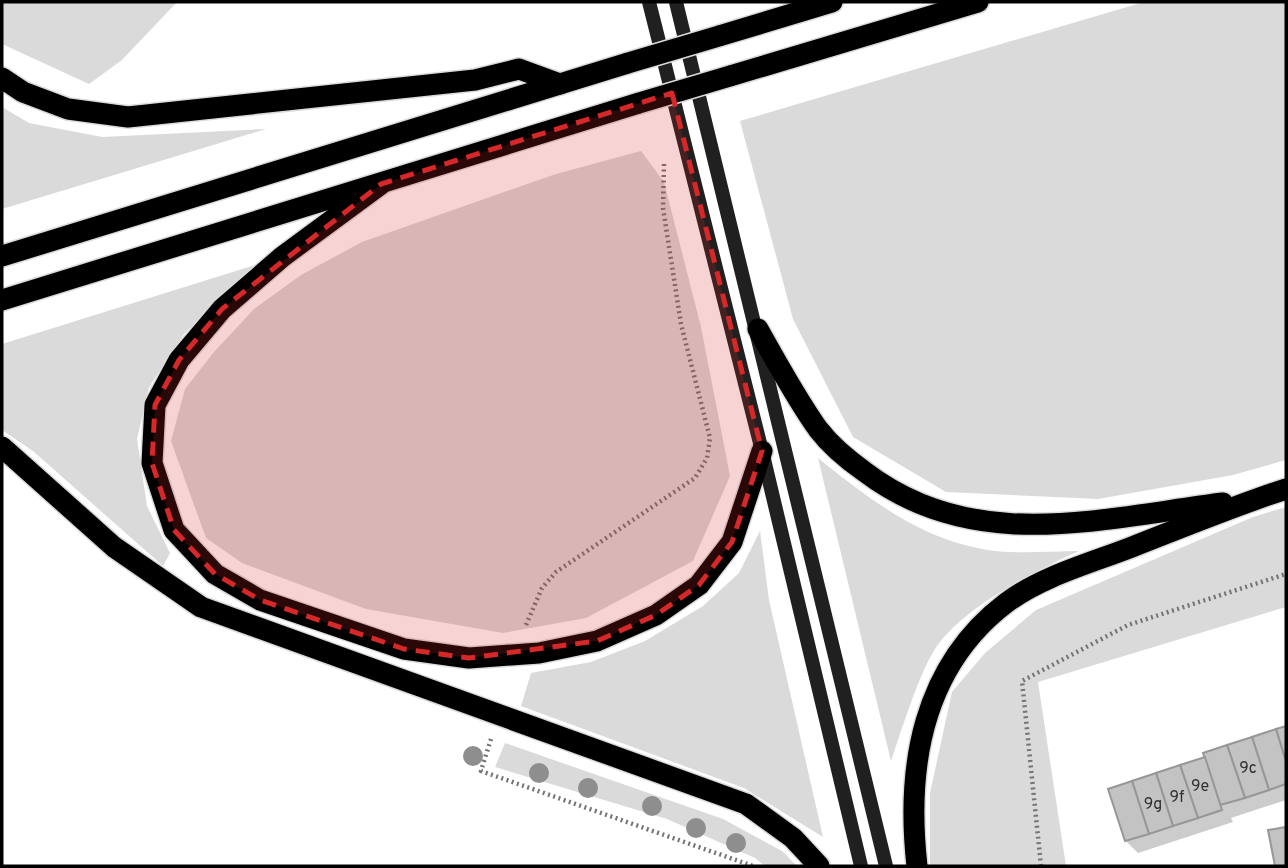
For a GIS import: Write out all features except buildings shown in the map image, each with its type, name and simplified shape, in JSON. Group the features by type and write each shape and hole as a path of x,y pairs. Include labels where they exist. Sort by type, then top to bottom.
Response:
{"highway":[{"path":"2,257 832,2"},
{"path":"2,300 639,103 978,2"},
{"path":"2,78 23,92 68,109 128,117 475,80 519,69 560,84"},
{"path":"381,184 282,257 222,309 179,360 155,405 152,463 174,530 215,574 260,600 404,649 469,658 539,653 597,641 656,615 699,585 732,542 762,451"},
{"path":"758,329 820,431 849,461 888,490 935,512 991,524 1049,525 1256,499"},
{"path":"2,447 114,547 201,607 746,804 793,838 819,866"},
{"path":"917,866 911,817 919,743 930,702 950,662 973,632 1008,602 1060,574 1286,489"}],"main road":[{"path":"649,2 762,451 861,866"},
{"path":"676,2 758,329 886,866"}],"path":[{"path":"526,625 541,588 556,572 695,478 707,458 710,438 681,324 663,208 665,152"},
{"path":"1041,866 1022,681 1128,625 1286,574"},
{"path":"493,735 481,771 753,866"}],"highlighted area":[{"path":"672,93 762,451 732,542 699,585 656,615 597,641 469,658 404,649 260,600 215,574 174,530 152,463 155,405 179,360 222,309 381,184"}],"shaded area":[{"path":"2,2 177,2 122,60 89,84 2,44"},
{"path":"1144,2 1286,2 1286,460 1233,475 1098,499 946,492 853,437 793,319 740,121"},
{"path":"2,107 29,123 102,137 266,129 2,209"},
{"path":"641,151 664,182 701,327 730,476 693,561 586,618 503,633 366,609 242,563 206,538 171,441 185,389 214,352 254,309 301,275 362,242 556,174"},
{"path":"255,265 184,334 149,387 137,439 147,506 170,553 163,566 33,451 2,430 2,344"},
{"path":"818,458 894,514 958,543 994,551 1079,551 1002,591 950,631 937,646 924,670 891,761"},
{"path":"1286,507 1286,607 1038,682 1066,866 930,866 930,793 952,692 985,653 1036,610 1253,517"},
{"path":"760,531 769,600 823,837 744,788 521,706 531,673 591,662 645,641 703,606 739,573"},
{"path":"505,743 723,819 782,851 797,866 765,866 755,858 667,819 495,767"}]}
